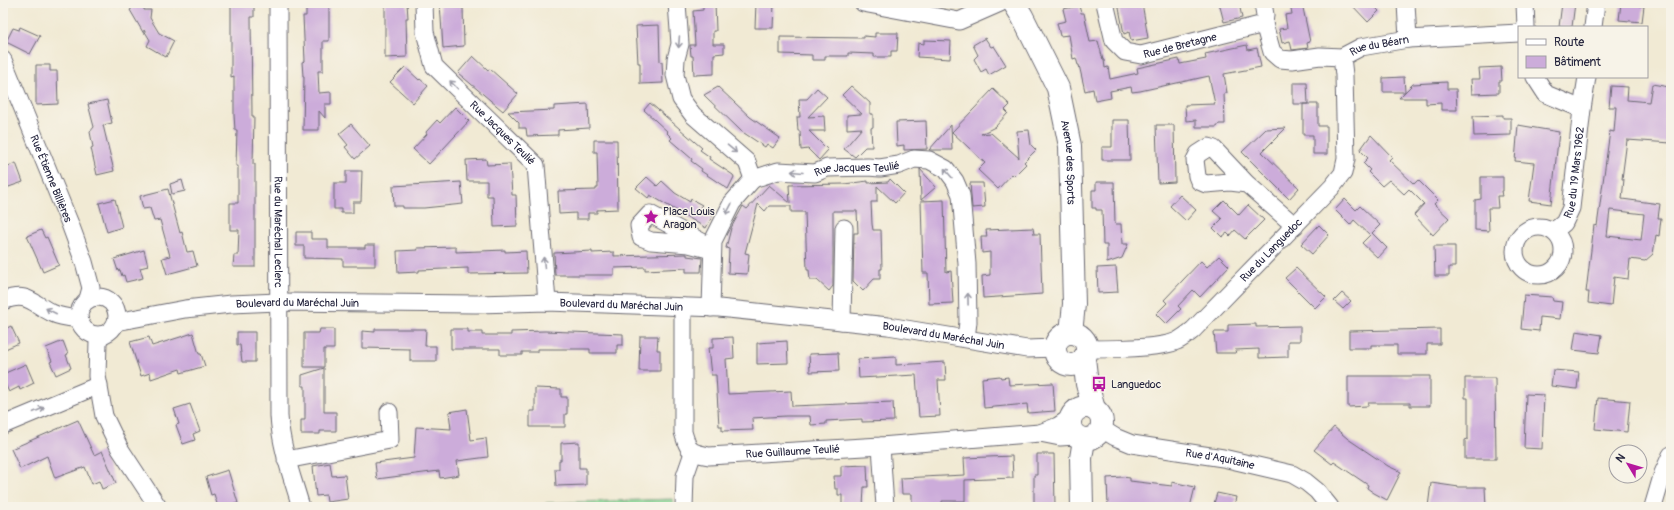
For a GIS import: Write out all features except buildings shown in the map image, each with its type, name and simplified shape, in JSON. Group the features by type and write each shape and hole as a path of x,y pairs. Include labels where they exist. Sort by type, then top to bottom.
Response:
{"main road":[{"name":"Avenue des Sports","path":"1014,3 1058,88 1070,146 1074,304 1071,333 1060,337 1073,355"},
{"path":"1073,355 1071,372 1084,424 1081,458 1082,507"}],"street":[{"name":"Rue du Maréchal Leclerc","path":"278,3 279,416 280,436 301,507"},
{"name":"Rue Jacques Teulié","path":"424,3 426,32 434,66 536,165 547,302"},
{"path":"677,3 680,44 676,59 675,75 681,99 693,115 747,162 752,178 732,203 713,242 711,308"},
{"path":"863,3 959,21 1000,3"},
{"name":"Rue de Bretagne","path":"1105,3 1114,41 1125,52 1141,55 1264,24"},
{"name":"Rue du Béarn","path":"1263,3 1265,15 1264,24 1272,52 1280,59 1292,60 1320,56 1342,57 1361,47 1408,39 1518,33"},
{"path":"1406,3 1408,39"},
{"path":"1525,3 1526,26"},
{"path":"1593,26 1596,3"},
{"name":"Rue du Languedoc","path":"1073,355 1157,345 1176,341 1185,336 1193,330 1295,226 1344,173 1346,159 1344,75 1342,57"},
{"name":"Rue Étienne Billières","path":"3,60 84,262 91,288 88,299"},
{"path":"1536,78 1546,94 1582,108"},
{"name":"Rue du 19 Mars 1962","path":"1554,231 1564,223 1571,208 1587,78"},
{"name":"Rue Jacques Teulié","path":"752,178 778,170 814,173 827,168 880,168 898,165 914,160 929,160 946,169 955,181 961,195 967,264 968,322 966,338"},
{"path":"1247,184 1295,226"},
{"path":"842,320 844,228"},
{"path":"3,301 14,296 25,298 40,304 52,313 79,319"},
{"path":"97,296 106,298 113,304 117,313 116,322 110,330 101,335 95,335 84,329 79,319 81,307 88,299 97,296"},
{"name":"Boulevard du Maréchal Juin","path":"116,322 185,309 231,304 278,302 476,304 547,302 711,308 842,320 1073,355"},
{"name":"Boulevard du Maréchal Juin","path":"113,304 139,308 185,309"},
{"path":"683,307 683,432 687,446 693,453 685,476 684,507"},
{"path":"101,335 98,342 97,353 99,385 104,416 120,449 158,507"},
{"path":"3,425 99,385"},
{"path":"286,460 390,440 389,412"},
{"name":"Rue Guillaume Teulié","path":"693,453 709,456 881,446 1040,433 1058,426 1084,424"},
{"name":"Rue d'Aquitaine","path":"1084,424 1132,444 1223,458 1292,474 1306,482 1317,491 1330,507"},
{"path":"881,446 885,507"},
{"path":"1653,507 1663,473 1671,455"}],"green space":[{"path":"673,499 673,507 546,507 546,503"}],"place":[{"name":"Place Louis Aragon","path":"651,217"},
{"name":"Languedoc","path":"1099,384"}]}
